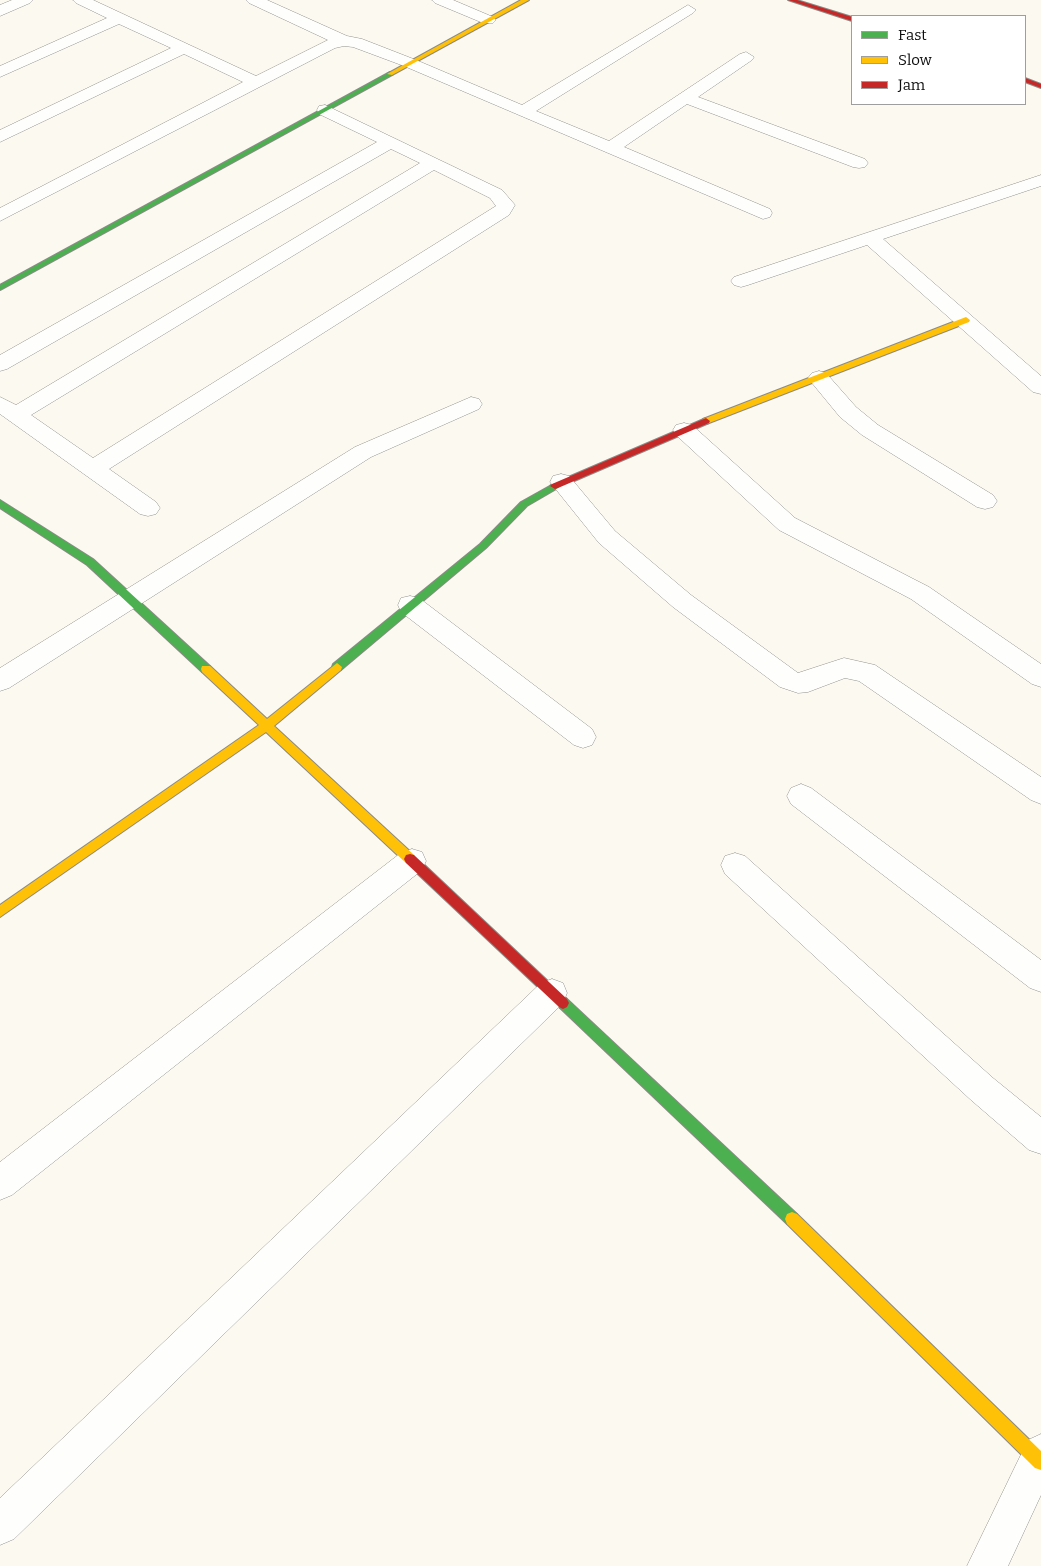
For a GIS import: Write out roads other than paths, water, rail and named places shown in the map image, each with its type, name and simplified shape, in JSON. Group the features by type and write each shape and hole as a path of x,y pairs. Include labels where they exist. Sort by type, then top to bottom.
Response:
{"street":[{"path":"0,11 25,0"},
{"path":"81,0 256,82"},
{"path":"254,0 344,41"},
{"path":"440,0 488,20"},
{"path":"0,288 526,0"},
{"path":"791,0 851,19"},
{"path":"524,112 688,10"},
{"path":"0,72 119,18"},
{"path":"0,215 330,44 344,41 356,42 410,63 763,212"},
{"path":"0,137 184,48"},
{"path":"612,148 746,57"},
{"path":"1026,80 1041,86"},
{"path":"686,98 859,164"},
{"path":"93,469 502,211 506,205 496,194 325,110"},
{"path":"0,364 392,142"},
{"path":"148,508 8,409 433,163"},
{"path":"741,281 1041,180"},
{"path":"869,237 1041,387"},
{"path":"0,912 267,725 483,546 524,504 561,482 684,430 966,320"},
{"path":"819,378 848,412 870,430 985,501"},
{"path":"0,681 363,452 471,404"},
{"path":"684,430 787,524 920,593 1041,677"},
{"path":"561,482 607,537 682,601 789,680 798,683 808,682 844,668 866,672 1041,792"},
{"path":"0,503 90,562 267,725 748,1176 1040,1457 988,1566"},
{"path":"410,606 583,737"},
{"path":"800,796 1041,978"},
{"path":"0,1183 412,861"},
{"path":"735,866 982,1089 1041,1138"},
{"path":"0,1525 552,993"}]}
